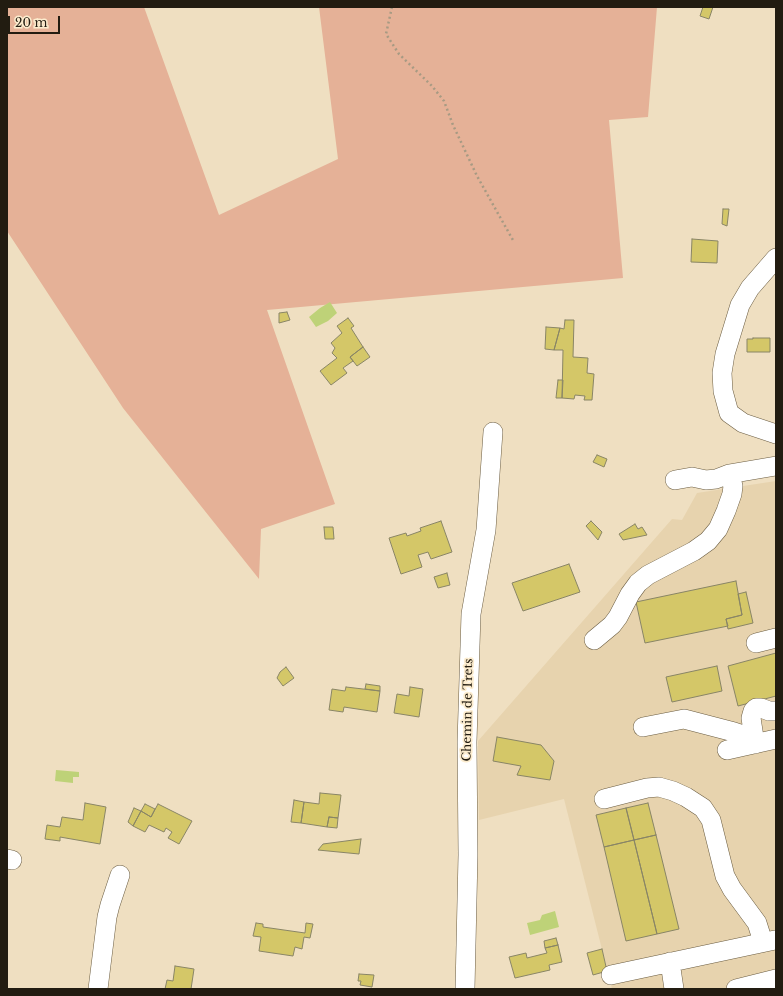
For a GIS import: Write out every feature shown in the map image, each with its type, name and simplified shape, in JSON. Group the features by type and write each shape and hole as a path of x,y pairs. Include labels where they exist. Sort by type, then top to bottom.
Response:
{"street":[{"path":"776,258 750,288 740,305 725,354 722,373 723,391 729,413 743,423 776,434"},
{"name":"Chemin de Trets","path":"465,989 468,855 467,742 471,614 486,530 493,432"},
{"path":"675,480 692,477 706,480 716,479 730,474 776,466"},
{"path":"594,640 612,625 638,583 648,575 694,551 708,541 718,529 732,494 733,486 730,474"},
{"path":"756,643 776,638"},
{"path":"755,744 751,718 753,711 756,708 776,711"},
{"path":"643,727 684,719 746,736 755,744"},
{"path":"727,750 776,739"},
{"path":"604,798 647,788 659,787 686,797 703,808 711,820 725,876 732,889 770,941 611,975"},
{"path":"98,989 107,917 120,875"},
{"path":"670,962 674,989"},
{"path":"736,989 776,979"}],"path":[{"path":"392,7 386,34 399,54 432,86 444,101 453,125 477,176 514,242"}],"shaded area":[{"path":"7,7 144,7 219,215 338,159 319,7 657,7 648,117 609,120 623,278 267,310 335,504 261,529 259,579 123,408 7,231"},
{"path":"330,302 337,313 328,321 316,327 309,317"},
{"path":"776,481 776,989 612,989 564,799 479,820 478,741 672,519 682,520 697,493"},
{"path":"56,770 79,772 79,777 73,777 73,783 55,781"},
{"path":"555,911 559,927 530,935 527,923 540,920 542,915"}],"building":[{"path":"703,7 713,7 709,19 700,16"},
{"path":"723,209 729,209 727,226 722,224"},
{"path":"692,239 718,241 717,263 691,262"},
{"path":"287,312 290,320 279,323 279,313"},
{"path":"348,318 354,326 351,328 363,347 350,357 353,361 343,368 347,373 331,385 320,371 337,358 332,353 335,348 331,343 342,333 337,326"},
{"path":"565,320 574,320 573,357 588,358 587,373 594,374 592,400 584,400 585,396 575,395 574,399 562,398 563,350 554,350 560,328 564,329"},
{"path":"546,327 560,328 554,350 545,349"},
{"path":"770,338 770,352 747,352 747,339"},
{"path":"363,347 370,357 357,366 350,357"},
{"path":"558,380 563,380 562,398 556,398"},
{"path":"597,455 607,459 604,467 593,462"},
{"path":"441,521 452,552 431,559 428,552 418,555 422,567 401,574 389,538 406,533 407,536 421,531 420,528"},
{"path":"591,521 602,532 598,540 586,526"},
{"path":"635,524 638,529 642,527 647,535 623,540 619,534"},
{"path":"324,527 333,527 334,539 325,539"},
{"path":"569,564 580,592 523,611 512,583"},
{"path":"447,573 450,585 438,588 434,577"},
{"path":"736,581 742,615 726,619 728,626 645,643 636,602"},
{"path":"746,592 753,623 728,629 726,619 742,615 738,594"},
{"path":"776,653 776,696 738,706 728,666"},
{"path":"717,666 722,691 672,702 666,677"},
{"path":"286,667 294,678 283,686 277,678 280,672"},
{"path":"366,684 380,686 380,691 365,689"},
{"path":"346,687 380,691 377,712 344,707 343,712 329,710 332,689 345,691"},
{"path":"410,687 423,689 419,717 394,713 397,694 409,696"},
{"path":"497,737 541,745 554,761 550,780 517,775 521,766 493,761"},
{"path":"320,793 341,795 338,818 329,817 327,827 301,823 304,802 319,804"},
{"path":"294,800 304,802 301,823 291,822"},
{"path":"85,803 106,807 100,844 60,837 60,841 45,839 47,825 60,827 62,817 83,820"},
{"path":"648,803 656,835 634,840 626,808"},
{"path":"145,804 155,809 151,817 141,811"},
{"path":"158,804 192,821 179,844 168,838 172,832 166,828 164,832 149,825 145,832 133,826 141,811 151,817"},
{"path":"134,808 141,811 133,826 128,822"},
{"path":"626,808 634,840 604,847 596,815"},
{"path":"329,817 338,818 337,828 327,827"},
{"path":"656,835 679,929 657,934 634,840"},
{"path":"361,839 359,854 318,850 323,844"},
{"path":"634,840 657,934 626,941 604,847"},
{"path":"256,923 263,924 263,927 305,933 306,923 313,924 310,938 304,937 302,949 295,947 293,956 259,951 261,937 253,936"},
{"path":"556,938 558,945 545,948 544,941"},
{"path":"558,945 562,962 549,965 550,970 515,978 509,957 526,953 527,958 547,953 545,948"},
{"path":"602,949 607,971 593,975 587,953"},
{"path":"175,966 194,969 191,989 165,989 167,980 173,981"},
{"path":"359,974 374,975 372,987 360,985 361,981 358,981"}]}
